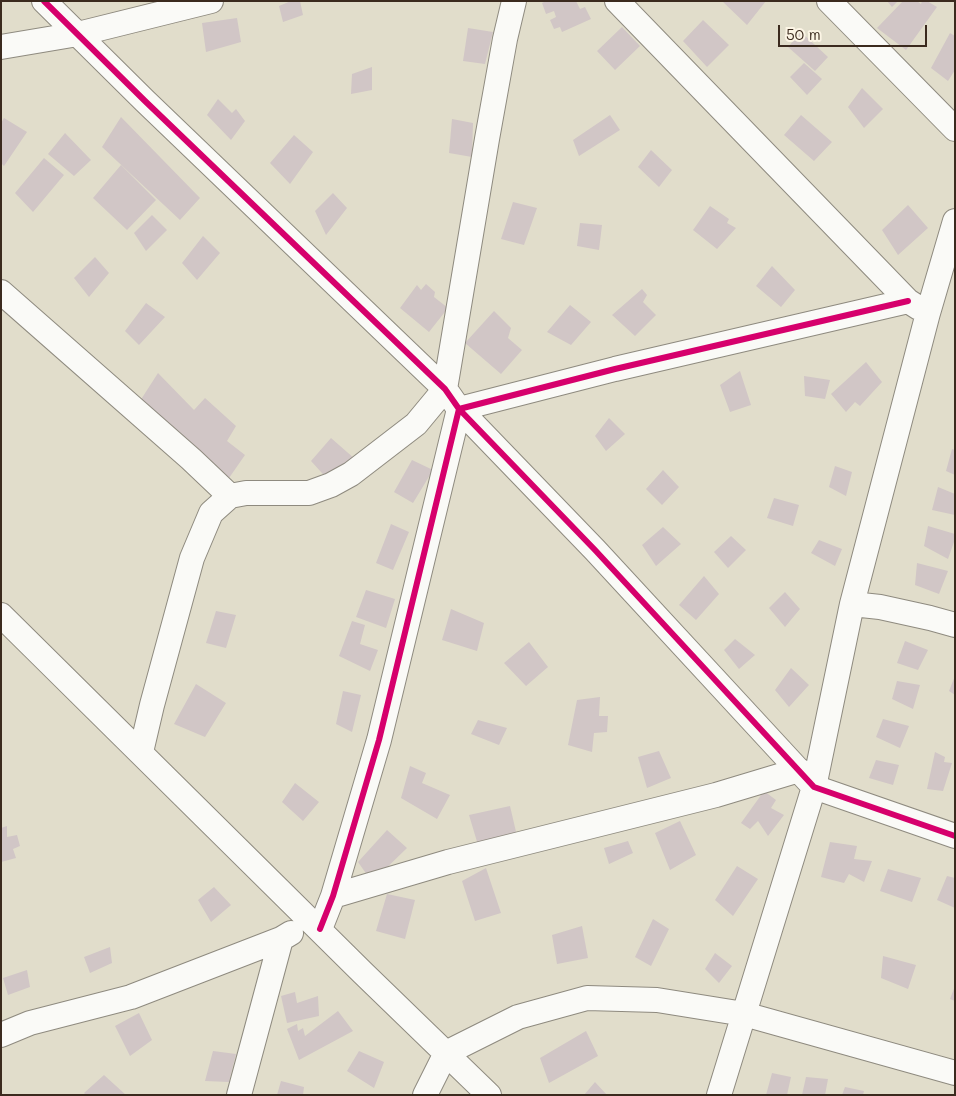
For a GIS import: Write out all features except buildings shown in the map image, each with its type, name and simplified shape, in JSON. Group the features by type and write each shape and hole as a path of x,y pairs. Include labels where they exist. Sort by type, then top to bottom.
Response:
{"street":[{"path":"1,47 78,34 211,1"},
{"path":"141,752 192,558 211,513 230,496 246,493 309,493 331,485 351,474 416,424 445,389 489,130 514,1"},
{"path":"617,1 908,301 928,313"},
{"path":"829,1 955,129"},
{"path":"55,6 78,34 445,389 459,409 596,550 806,779 955,836"},
{"path":"719,1095 744,1014 928,313 955,221"},
{"path":"1,292 191,459 230,496"},
{"path":"459,409 615,369 908,301"},
{"path":"1,1035 30,1023 131,997 316,925 333,896 380,740 459,409"},
{"path":"852,604 880,607 955,625"},
{"path":"1,615 489,1095"},
{"path":"333,896 448,862 716,795 806,779"},
{"path":"238,1095 281,939"},
{"path":"425,1095 446,1053 518,1017 587,998 657,1000 744,1014 955,1073"}],"cycle path":[{"path":"44,1 145,101 445,389 459,409 595,550 814,787 955,836"},
{"path":"320,929 333,896 379,740 459,409 615,369 908,301"}]}
